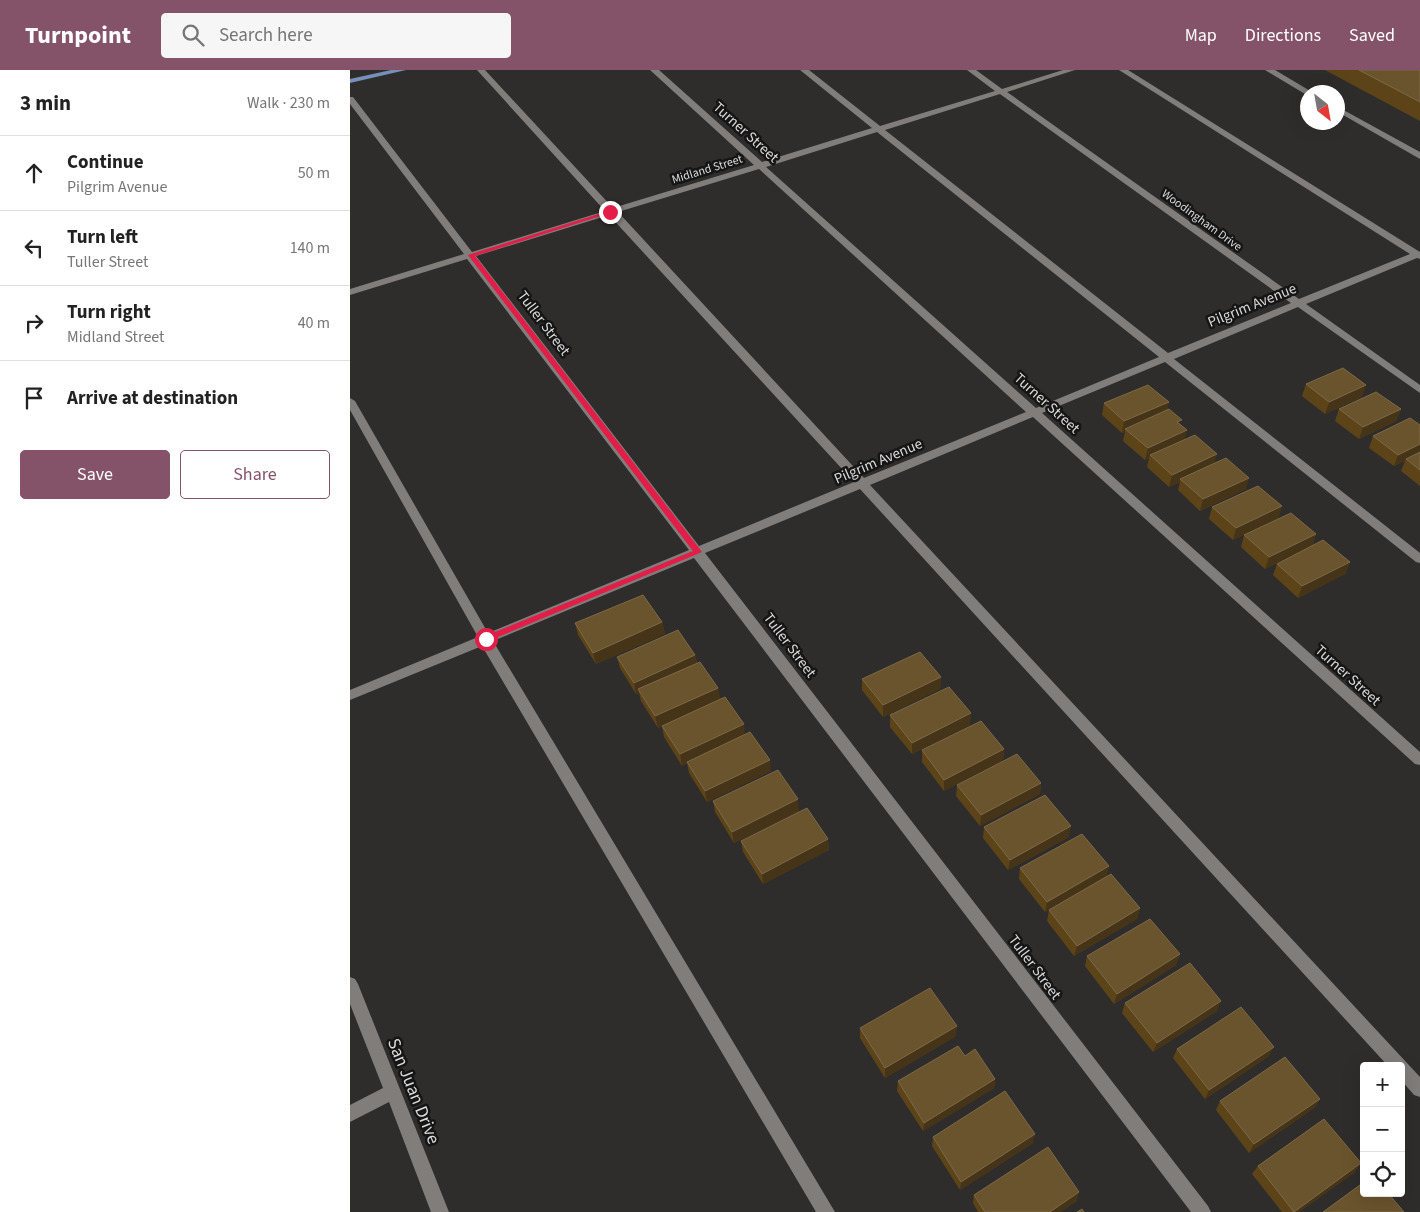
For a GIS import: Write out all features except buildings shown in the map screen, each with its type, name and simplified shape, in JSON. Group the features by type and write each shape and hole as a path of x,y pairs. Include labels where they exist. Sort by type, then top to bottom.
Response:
{"main road":[{"path":"350,81 402,70"}],"street":[{"path":"481,70 1395,1062"},
{"name":"Turner Street","path":"654,70 1420,760"},
{"path":"804,70 1420,559"},
{"name":"Woodingham Drive","path":"971,70 1296,304 1420,390"},
{"name":"Midland Street","path":"350,292 1071,70"},
{"path":"1123,70 1419,255"},
{"path":"1269,70 1300,87"},
{"name":"Tuller Street","path":"350,99 1202,1212"},
{"path":"1345,113 1420,156"},
{"name":"Pilgrim Avenue","path":"350,695 1166,357 1419,255"},
{"path":"350,400 486,639 826,1212"},
{"name":"San Juan Drive","path":"350,984 440,1212"},
{"path":"1405,1072 1420,1089"},
{"path":"350,1114 392,1092"}],"route":[{"path":"486,639 698,552 471,255 610,212"}]}
